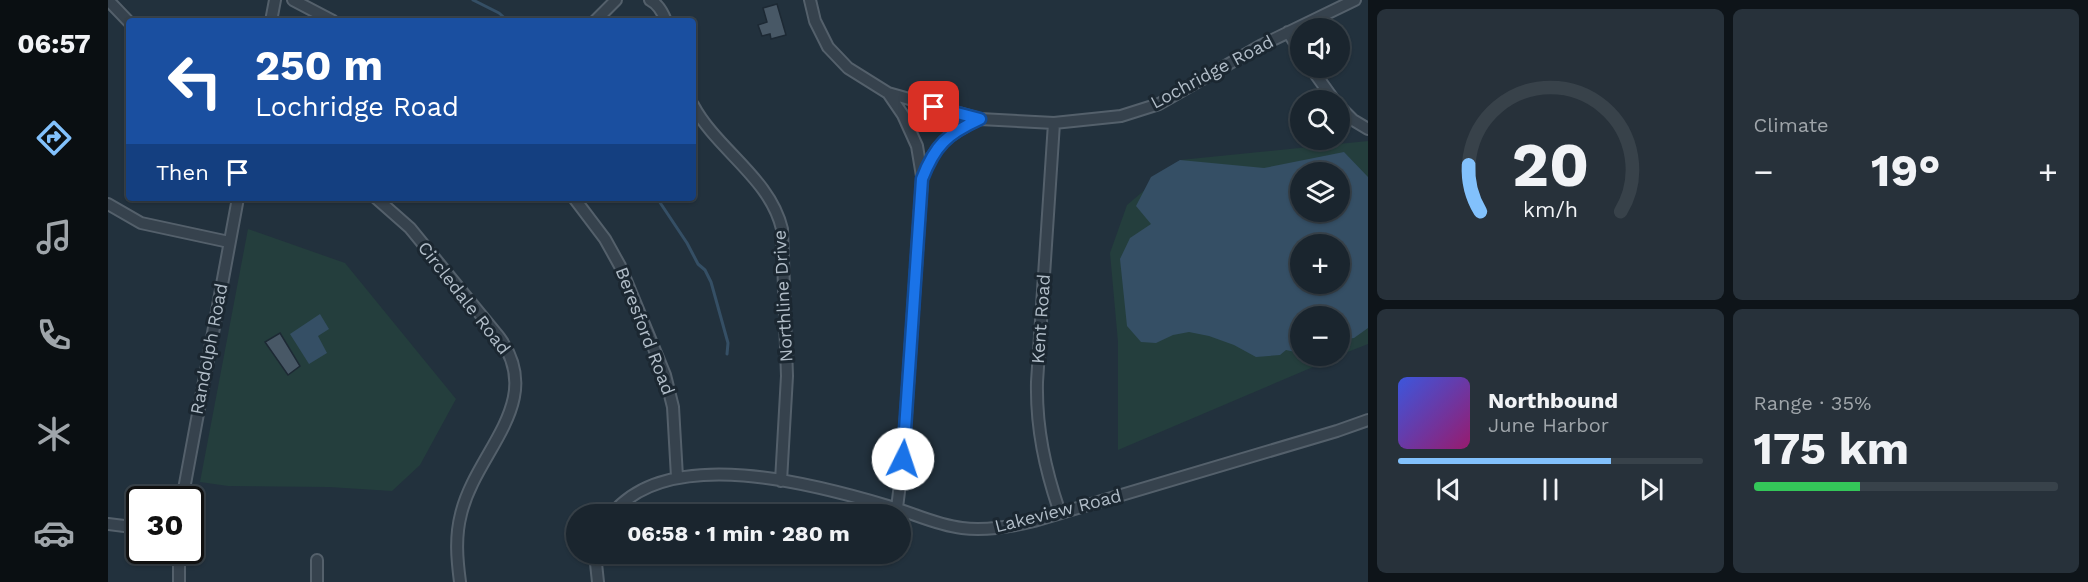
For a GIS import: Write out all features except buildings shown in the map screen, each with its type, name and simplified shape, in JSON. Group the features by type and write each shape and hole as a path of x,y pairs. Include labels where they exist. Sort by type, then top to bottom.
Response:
{"street":[{"path":"108,0 126,19"},
{"path":"272,18 275,0"},
{"path":"293,0 327,18"},
{"path":"599,18 616,0"},
{"path":"650,0 655,3 665,18"},
{"path":"660,0 665,18"},
{"path":"810,0 815,21 824,40 837,58 861,77 888,93 911,130 917,146 922,179 898,504"},
{"name":"Lochridge Road","path":"888,93 980,119 1054,123 1121,116 1159,104 1288,32 1354,0"},
{"name":"Northline Drive","path":"696,110 709,131 765,191 779,218 784,247 787,376 781,481"},
{"path":"1350,117 1368,129"},
{"path":"922,179 931,157 944,140 954,132 980,119"},
{"name":"Kent Road","path":"1054,123 1036,409 1043,458 1060,513"},
{"name":"Randolph Road","path":"185,486 237,201"},
{"name":"Circledale Road","path":"379,201 410,228 499,337 514,365 517,384 513,407 467,495 461,513 457,543 460,582"},
{"name":"Beresford Road","path":"576,201 605,239 620,266 665,375 673,407 677,477"},
{"path":"108,204 141,223 229,242"},
{"name":"Lakeview Road","path":"911,513 937,523 980,530 1010,527 1368,420"},
{"name":"Lakeview Road","path":"622,504 644,489 677,477 700,474 781,481 880,504"},
{"path":"108,524 126,526"},
{"path":"317,560 317,582"},
{"path":"179,564 179,582"},
{"path":"596,564 598,582"}],"green space":[{"path":"1368,141 1368,344 1350,351 1350,306 1290,306 1290,366 1315,366 1118,450 1118,342 1110,253 1127,205 1180,160 1290,149 1350,150 1350,143"},
{"path":"248,229 345,263 456,399 420,465 392,491 329,487 228,486 200,482"}],"water":[{"path":"1344,152 1368,177 1368,328 1350,339 1350,306 1290,306 1290,351 1286,350 1280,355 1256,357 1234,345 1189,332 1173,335 1156,343 1141,342 1127,326 1120,259 1130,238 1151,224 1136,206 1151,177 1180,160 1264,168 1290,163 1290,222 1350,222 1350,162 1294,162"},
{"path":"320,314 329,329 318,336 327,353 309,364 290,334"}],"waterway":[{"path":"473,0 505,18"},
{"path":"659,201 711,282 728,343 727,354"}],"route":[{"path":"903,459 922,179 939,145 954,132 980,119 934,107"}]}
